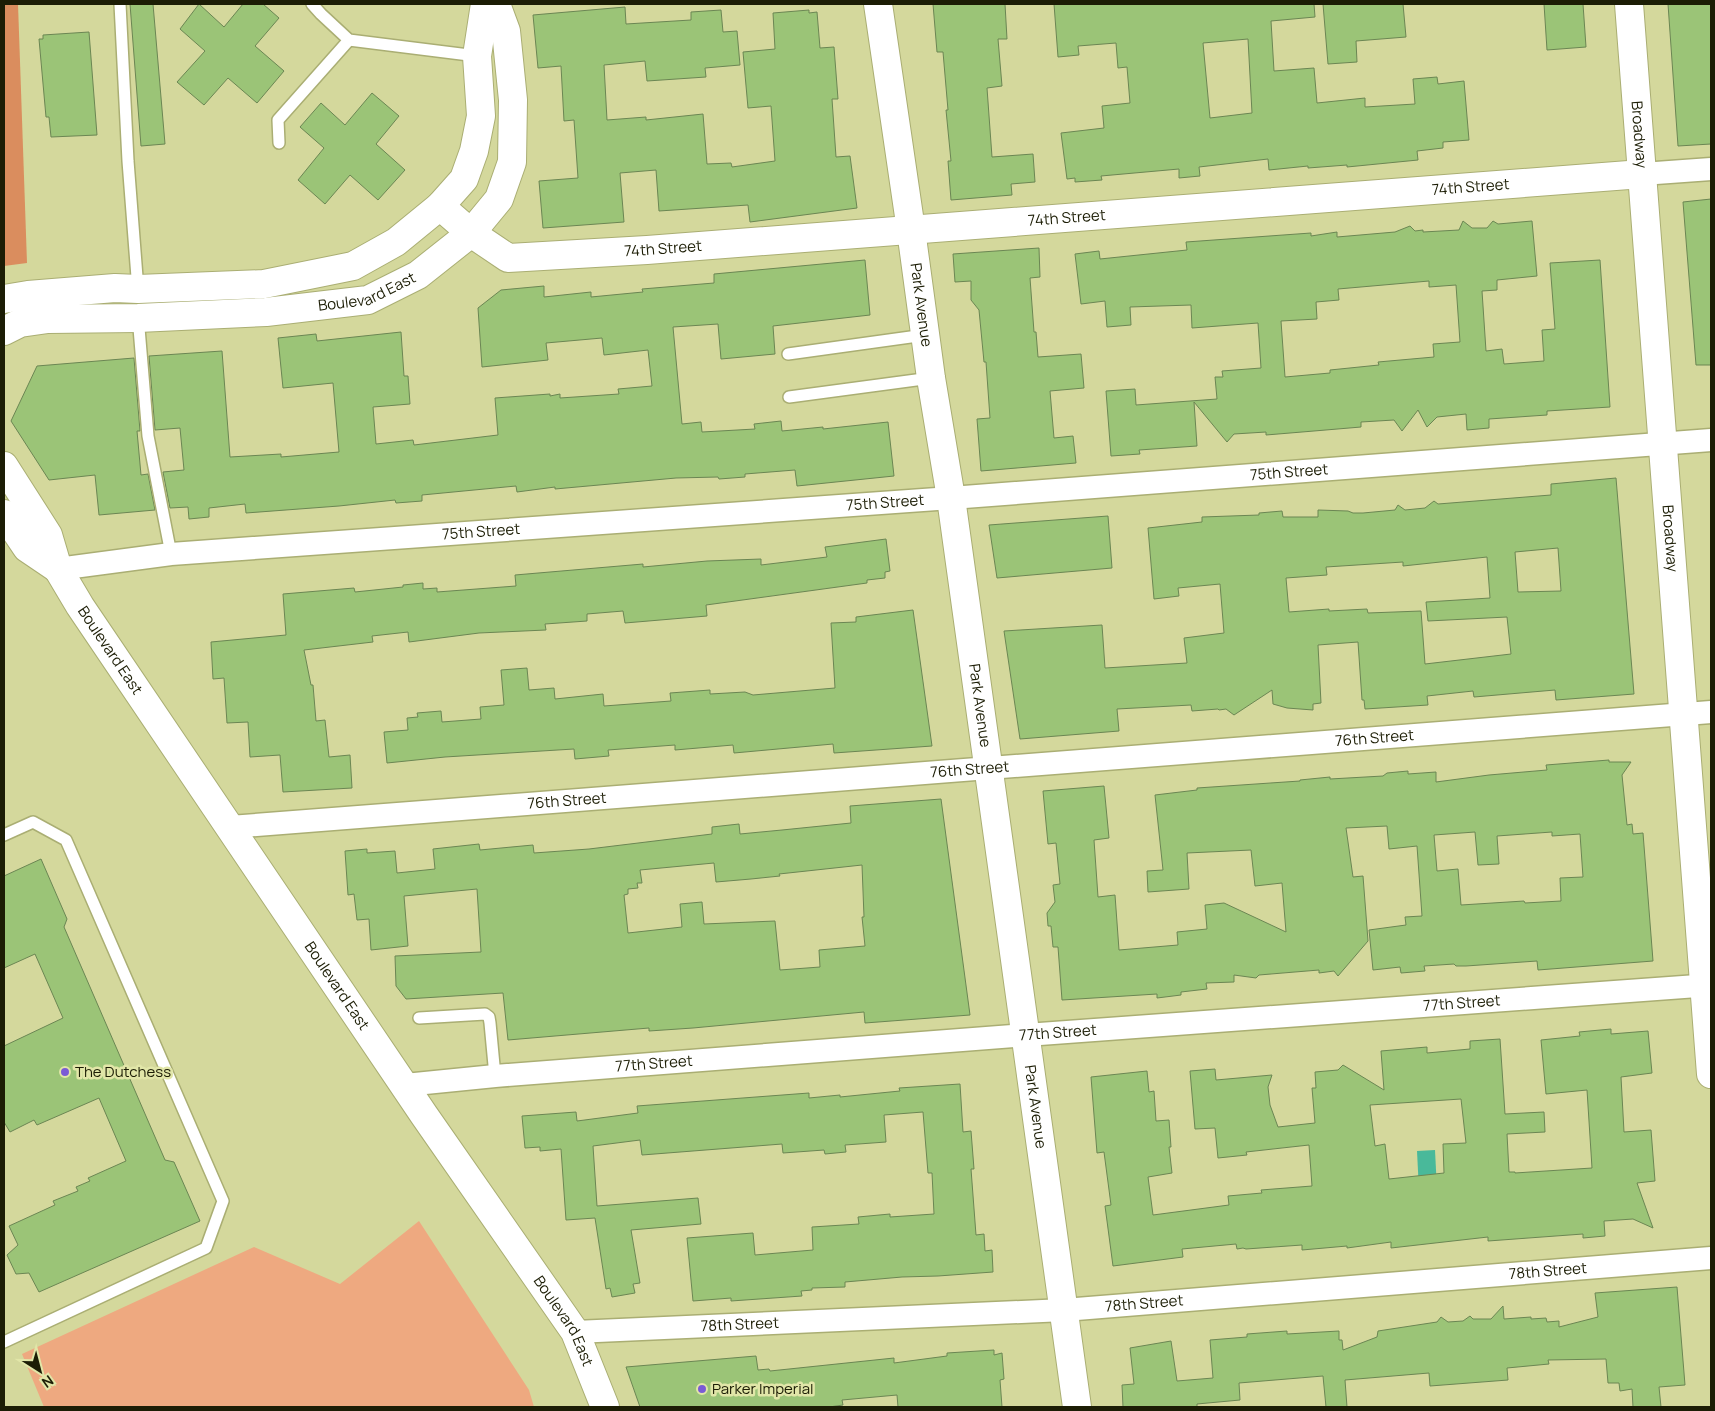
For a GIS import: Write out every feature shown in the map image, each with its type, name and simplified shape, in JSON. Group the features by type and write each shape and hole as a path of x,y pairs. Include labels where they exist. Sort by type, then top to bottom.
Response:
{"street":[{"name":"Boulevard East","path":"4,331 20,323 264,284 353,266 396,242 440,206 464,179 474,151 481,116 477,56 485,4"},
{"name":"Boulevard East","path":"4,299 28,295 105,289 138,303 266,312 368,300 418,275 471,233 499,199 512,162 513,100 506,31 496,4"},
{"name":"Park Avenue","path":"878,4 931,378 951,498 1077,1407"},
{"name":"Broadway","path":"1628,4 1684,714 1708,985 1711,1074"},
{"name":"74th Street","path":"440,206 471,233 508,258 646,250 1711,169"},
{"name":"75th Street","path":"58,570 170,554 951,498 1711,440"},
{"name":"Boulevard East","path":"4,466 48,535 58,570 80,606 424,1115 575,1332 605,1407"},
{"name":"Boulevard East","path":"4,514 27,548 58,570"},
{"name":"76th Street","path":"230,827 1711,712"},
{"name":"77th Street","path":"405,1085 494,1076 1026,1035 1708,985"},
{"name":"78th Street","path":"575,1332 1064,1310 1711,1258"}],"lane":[{"path":"120,4 128,161 148,436 170,554"},
{"path":"312,4 349,40 477,56"},
{"path":"279,143 278,120 349,40"},
{"path":"788,354 925,335"},
{"path":"789,398 931,378"},
{"path":"4,836 33,822 66,840 222,1201 206,1248 4,1342"},
{"path":"419,1018 485,1014 489,1017 494,1076"}],"shaded area":[{"path":"4,4 18,4 27,263 4,266"},
{"path":"419,1221 529,1390 534,1407 44,1407 22,1354 254,1247 340,1284"}],"water":[{"path":"1435,1150 1437,1190 1419,1191 1417,1151"}],"building":[{"path":"130,4 153,4 165,144 141,146"},
{"path":"199,4 224,27 243,4 263,4 279,18 255,46 284,71 257,103 228,78 204,105 177,82 205,51 180,29"},
{"path":"933,4 1005,4 1007,39 998,39 1002,86 987,88 992,157 1033,154 1035,182 1011,184 1012,195 951,200 948,161 951,161 943,52 937,52"},
{"path":"1054,4 1314,4 1315,17 1271,21 1274,71 1314,68 1317,103 1365,98 1365,107 1415,104 1413,79 1437,77 1438,84 1464,81 1469,140 1443,142 1443,148 1417,151 1418,160 1347,167 1347,165 1308,168 1308,166 1269,170 1268,159 1199,167 1200,176 1179,178 1179,169 1101,176 1102,180 1075,182 1075,178 1067,179 1061,133 1104,128 1102,106 1130,103 1127,67 1118,68 1116,43 1078,46 1079,55 1058,57","holes":["1248,39 1252,113 1210,118 1203,43"]},
{"path":"1323,4 1403,4 1406,37 1356,41 1357,62 1328,64"},
{"path":"1544,4 1583,4 1586,47 1547,50"},
{"path":"1668,4 1711,4 1711,144 1678,146"},
{"path":"625,7 626,24 691,20 691,12 721,10 723,32 737,31 740,65 705,68 706,77 647,81 645,61 604,65 607,120 646,117 646,120 703,114 707,164 731,163 732,167 775,161 771,106 748,108 743,52 775,49 773,13 809,10 809,13 817,12 820,48 834,47 838,99 832,99 836,157 850,156 857,208 750,222 748,205 659,211 656,170 620,173 624,222 543,228 539,181 578,178 574,120 564,121 561,66 538,68 533,15"},
{"path":"89,32 97,135 51,137 49,117 46,117 39,39 43,39 43,35"},
{"path":"372,93 399,116 376,144 405,170 378,200 350,175 325,204 298,180 324,148 300,127 321,103 345,125"},
{"path":"1711,199 1711,365 1696,365 1683,202"},
{"path":"1463,221 1472,228 1487,228 1493,221 1498,224 1532,221 1537,276 1497,280 1497,290 1482,291 1486,351 1502,349 1504,364 1544,361 1542,330 1555,329 1550,263 1600,260 1610,407 1547,411 1547,415 1489,419 1489,428 1467,430 1466,414 1437,417 1427,427 1418,410 1402,431 1394,420 1361,422 1361,427 1266,435 1266,432 1234,434 1227,442 1194,402 1197,446 1139,450 1140,454 1111,456 1106,391 1135,389 1136,405 1217,399 1215,377 1223,377 1222,371 1261,368 1258,323 1192,328 1191,305 1130,307 1131,325 1107,327 1105,301 1081,304 1075,254 1099,251 1100,259 1187,250 1186,242 1311,233 1311,236 1337,232 1337,237 1395,232 1410,226 1415,231 1423,230 1423,232 1459,230","holes":["1429,281 1429,287 1456,285 1460,342 1433,344 1434,357 1378,362 1379,365 1330,370 1330,373 1285,377 1281,321 1317,319 1316,302 1339,300 1338,289"]},
{"path":"1039,248 1040,277 1030,278 1038,357 1081,354 1084,388 1050,391 1054,438 1073,436 1076,463 981,471 977,419 990,418 986,362 984,362 979,310 971,300 971,281 955,282 953,254"},
{"path":"865,260 870,315 773,326 775,354 721,359 718,324 673,327 682,424 701,422 702,432 755,429 754,424 781,421 782,431 888,422 894,476 797,486 795,470 745,474 745,477 719,479 718,477 676,478 555,489 555,487 517,492 516,486 422,495 422,501 396,503 395,500 246,513 245,504 209,508 209,517 189,519 188,507 170,508 163,472 184,470 180,428 155,430 149,356 222,351 230,457 281,454 281,457 339,452 333,383 283,388 278,338 316,334 317,341 401,332 404,376 408,376 410,404 373,407 376,444 413,440 414,445 498,435 495,398 550,394 550,396 560,394 560,398 619,394 618,389 652,386 648,350 604,355 602,338 546,343 548,360 482,367 478,308 501,290 544,286 544,297 591,292 591,297 643,292 642,289 714,283 714,274"},
{"path":"134,358 140,431 137,431 141,475 148,474 155,510 99,515 95,475 49,480 11,421 37,366"},
{"path":"1616,478 1634,694 1556,700 1555,690 1474,697 1473,691 1427,696 1428,705 1365,709 1364,700 1362,700 1358,642 1318,645 1321,703 1313,704 1313,710 1287,708 1273,704 1272,690 1234,715 1226,709 1192,711 1191,705 1117,709 1119,731 1020,739 1004,631 1102,625 1105,668 1187,663 1184,638 1224,633 1220,584 1178,588 1179,596 1154,599 1148,528 1202,522 1202,517 1259,515 1259,513 1282,511 1283,517 1318,517 1318,510 1363,513 1395,510 1398,505 1405,510 1425,508 1434,501 1438,504 1551,495 1551,484","holes":["1558,548 1561,591 1518,592 1515,552","1487,557 1490,598 1426,602 1428,621 1507,617 1511,654 1425,664 1421,611 1368,613 1367,609 1329,611 1329,609 1289,612 1286,578 1327,575 1326,567 1403,562 1403,566"]},
{"path":"1108,516 1112,568 997,578 989,525"},
{"path":"886,539 890,571 885,572 885,578 867,580 867,583 706,605 707,616 625,623 623,611 587,614 587,621 545,624 546,630 479,633 409,642 408,632 372,636 373,642 304,650 311,685 313,685 316,721 325,720 329,757 350,755 352,788 283,792 280,755 250,757 248,722 227,723 224,678 213,679 211,642 286,635 283,594 354,588 355,592 423,583 423,589 437,588 437,592 516,586 515,575 643,564 643,567 707,561 761,559 761,565 827,557 825,547"},
{"path":"913,610 932,746 834,753 833,744 734,753 733,745 675,750 675,745 608,750 609,756 575,759 574,749 445,757 387,763 384,732 408,730 407,718 418,717 417,713 441,711 442,722 481,719 480,707 504,705 501,670 527,668 529,690 554,688 555,699 603,694 604,706 671,701 670,693 710,690 710,694 745,692 753,695 835,688 831,623 856,622 856,617"},
{"path":"1609,760 1609,762 1631,762 1622,775 1627,825 1632,824 1633,834 1643,833 1653,961 1538,970 1537,961 1466,966 1456,966 1454,964 1424,966 1425,971 1401,973 1400,967 1373,970 1369,930 1406,925 1405,917 1422,916 1417,846 1389,849 1387,826 1346,828 1353,877 1363,876 1368,941 1338,976 1334,971 1319,973 1319,970 1259,975 1256,978 1234,975 1234,982 1206,983 1207,989 1181,992 1181,995 1157,998 1157,994 1062,1000 1058,947 1053,947 1051,926 1048,926 1047,913 1055,902 1053,885 1060,884 1056,843 1048,844 1043,791 1104,786 1109,838 1094,840 1098,897 1115,895 1119,950 1178,945 1177,932 1207,929 1205,905 1224,903 1286,932 1282,883 1255,886 1251,850 1187,853 1189,889 1148,892 1147,871 1163,870 1155,795 1197,790 1197,788 1300,781 1330,777 1330,779 1383,776 1387,773 1408,771 1408,774 1436,772 1436,782 1547,770 1546,765","holes":["1475,832 1478,865 1499,864 1497,836 1552,832 1552,836 1580,834 1583,877 1560,878 1561,901 1461,905 1458,869 1437,871 1434,835"]},
{"path":"941,799 970,1015 865,1023 864,1012 693,1028 649,1031 649,1028 508,1040 503,993 406,999 396,986 395,956 481,952 477,889 404,896 408,946 371,950 369,919 357,920 354,894 348,895 345,851 367,849 367,853 395,851 397,873 435,869 433,849 479,844 480,850 533,845 534,853 589,849 712,834 712,827 739,824 740,834 851,823 850,806","holes":["714,863 716,882 862,865 864,917 862,917 865,946 819,950 820,967 780,970 775,921 704,924 702,902 680,904 682,927 628,933 624,895 628,894 628,889 638,888 637,883 642,883 640,870"]},
{"name":"The Dutchess","path":"41,859 67,919 64,927 165,1160 174,1162 200,1221 39,1292 29,1273 16,1274 7,1255 18,1245 9,1226 55,1205 53,1201 78,1191 76,1187 90,1181 88,1178 126,1161 99,1098 37,1125 34,1120 10,1132 4,1122 4,1046 63,1018 35,954 4,968 4,876"},
{"path":"1611,1029 1611,1034 1648,1031 1652,1073 1621,1077 1624,1132 1651,1130 1655,1181 1637,1183 1653,1228 1633,1219 1604,1221 1605,1236 1583,1238 1583,1234 1488,1241 1488,1237 1391,1248 1391,1242 1347,1248 1347,1246 1302,1250 1302,1245 1237,1249 1236,1244 1182,1249 1183,1257 1113,1266 1105,1206 1111,1205 1104,1152 1097,1153 1091,1077 1147,1071 1149,1092 1154,1091 1156,1121 1169,1120 1171,1147 1169,1147 1172,1173 1148,1177 1153,1215 1229,1205 1228,1196 1262,1193 1261,1190 1312,1186 1309,1145 1246,1152 1247,1155 1218,1158 1215,1128 1195,1129 1190,1071 1215,1069 1216,1080 1272,1075 1268,1087 1270,1105 1278,1127 1315,1123 1312,1088 1316,1088 1315,1072 1338,1070 1343,1065 1384,1090 1381,1051 1427,1047 1427,1053 1470,1049 1470,1041 1500,1039 1505,1114 1544,1112 1545,1132 1507,1134 1509,1172 1592,1168 1587,1090 1546,1094 1541,1040 1580,1036 1579,1032","holes":["1461,1099 1466,1143 1443,1144 1444,1173 1389,1179 1385,1144 1375,1146 1370,1105"]},
{"path":"960,1084 963,1132 971,1131 974,1169 971,1169 976,1235 984,1234 985,1251 992,1250 993,1272 845,1282 845,1287 812,1288 812,1290 801,1291 802,1296 731,1301 731,1298 693,1301 687,1238 753,1233 755,1255 813,1250 812,1227 859,1224 858,1217 890,1214 890,1217 934,1214 932,1173 928,1173 923,1112 884,1115 886,1142 845,1145 846,1152 825,1154 824,1150 783,1153 782,1144 642,1155 640,1140 593,1146 597,1206 698,1198 701,1224 631,1230 640,1283 633,1284 635,1293 612,1297 610,1288 606,1289 595,1218 566,1220 561,1149 540,1151 540,1147 525,1148 522,1116 576,1112 577,1121 638,1113 637,1106 809,1093 809,1098 840,1095 840,1097 900,1091 899,1088"},
{"path":"1677,1287 1685,1385 1659,1387 1661,1407 1633,1407 1632,1389 1620,1391 1619,1383 1608,1383 1606,1359 1548,1360 1549,1364 1507,1368 1508,1380 1430,1386 1429,1373 1345,1380 1347,1407 1326,1407 1323,1376 1239,1383 1240,1400 1197,1404 1197,1407 1123,1407 1122,1385 1134,1384 1130,1348 1171,1341 1177,1381 1213,1378 1210,1340 1247,1337 1247,1334 1287,1331 1287,1334 1339,1331 1339,1340 1342,1340 1343,1350 1377,1337 1378,1331 1437,1322 1441,1317 1448,1322 1463,1321 1470,1316 1473,1319 1491,1319 1503,1306 1504,1319 1546,1318 1547,1322 1559,1321 1559,1327 1598,1317 1595,1293"},
{"path":"994,1350 994,1355 1002,1353 1004,1379 1000,1380 1002,1407 898,1407 897,1395 842,1400 843,1405 829,1407 640,1407 626,1367 756,1356 758,1370 769,1369 770,1371 894,1358 894,1363 947,1356 947,1353"}],"place":[{"name":"The Dutchess","path":"65,1072"},
{"name":"Parker Imperial","path":"702,1389"}]}
